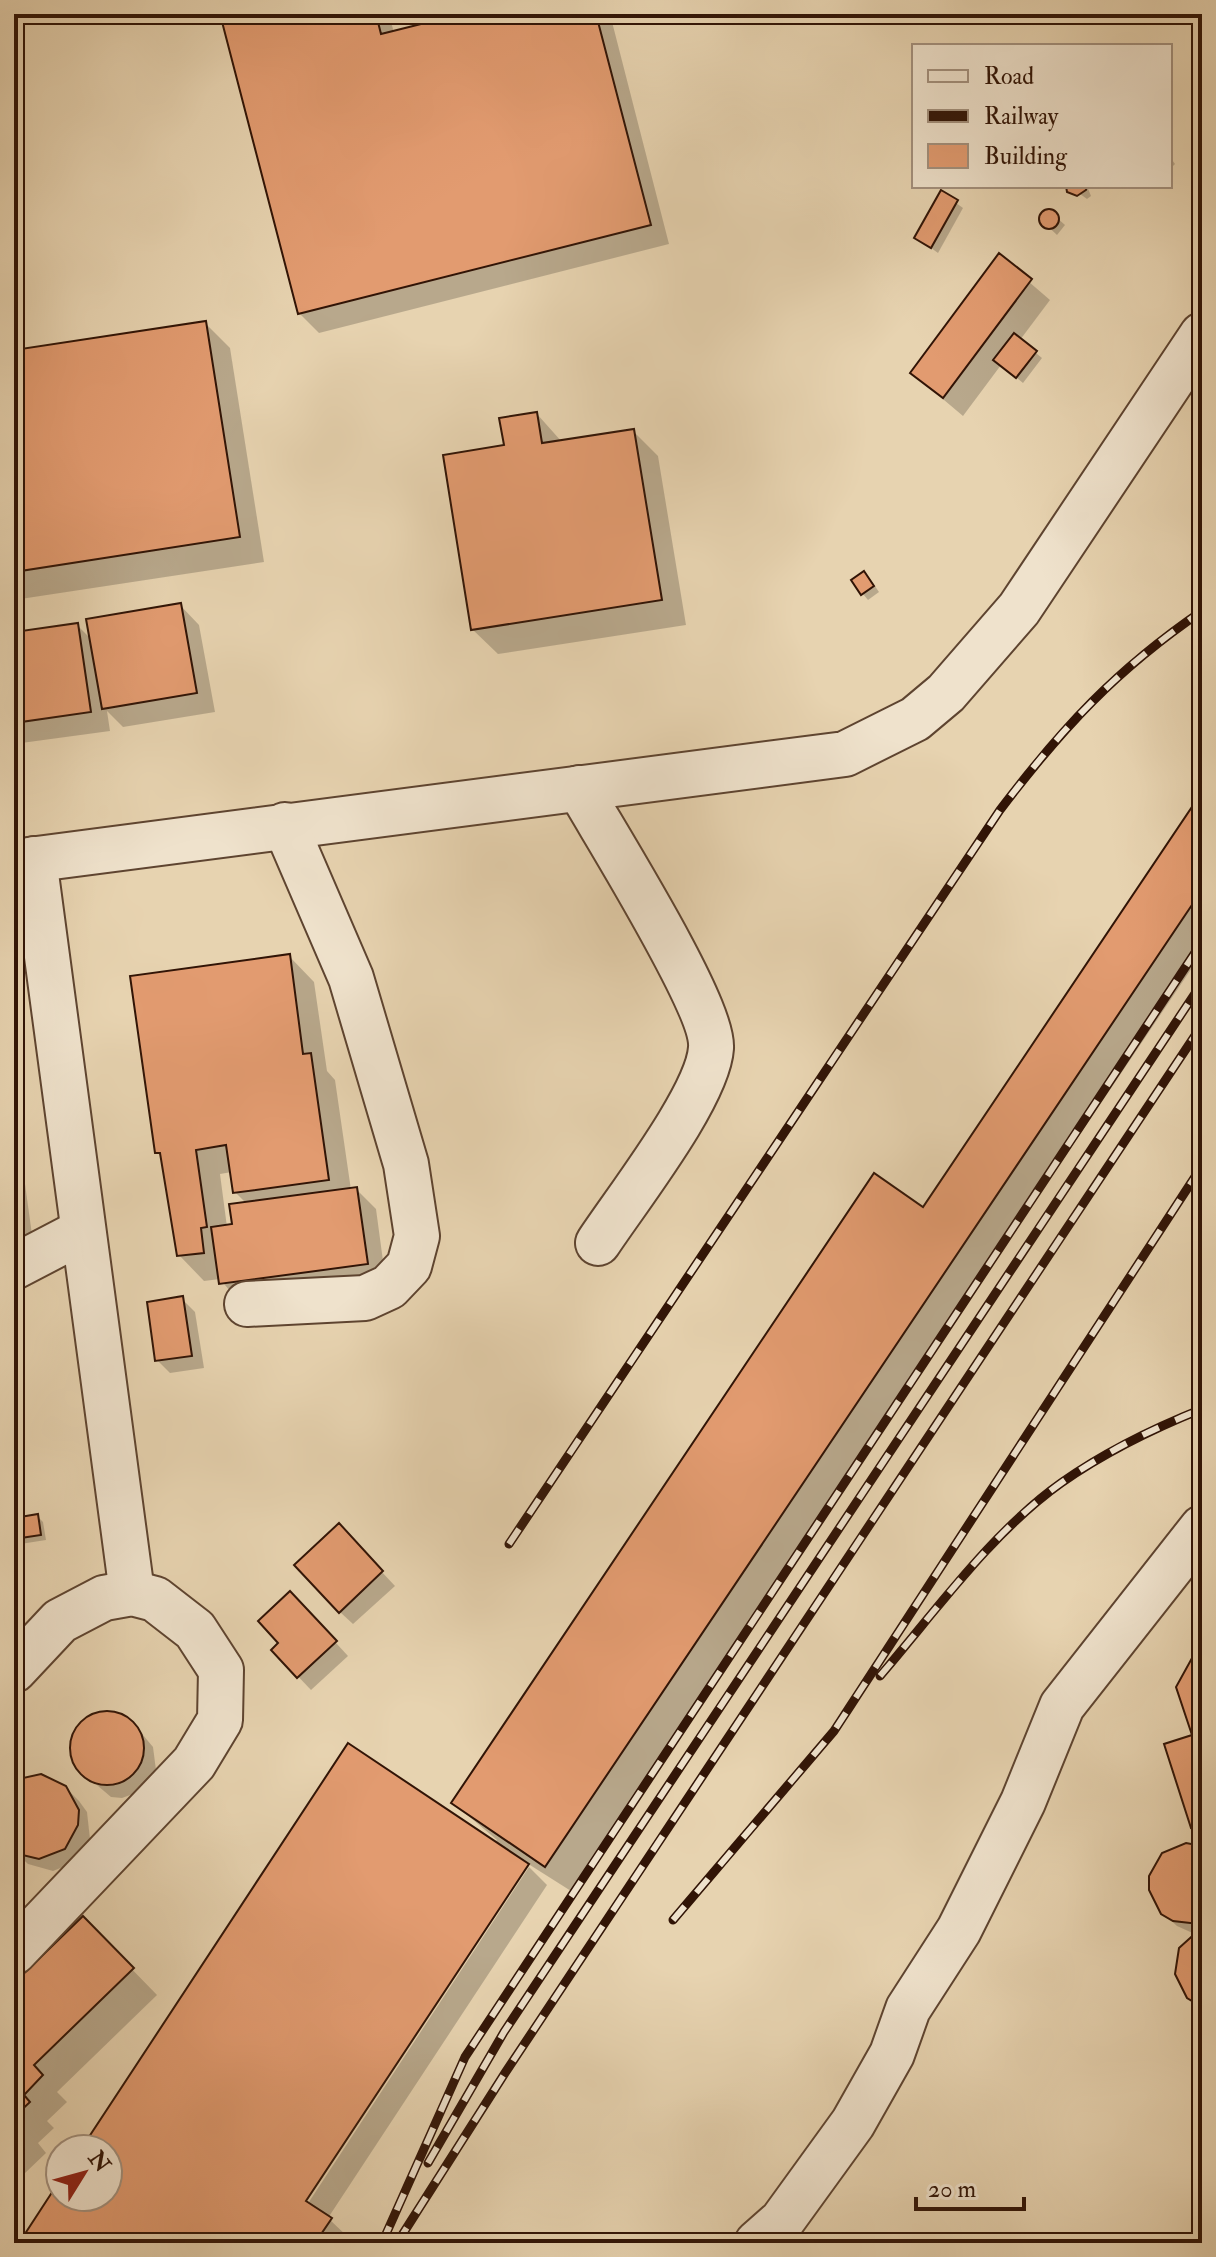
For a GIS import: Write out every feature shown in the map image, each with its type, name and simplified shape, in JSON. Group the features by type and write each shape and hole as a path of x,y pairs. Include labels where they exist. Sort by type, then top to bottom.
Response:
{"street":[{"path":"132,1593 83,1231 24,860 845,754 915,719 946,693 1019,609 1202,335"},
{"path":"579,788 699,999 712,1047 699,1091 598,1243"},
{"path":"247,1304 365,1298 389,1287 409,1266 417,1236 406,1164 351,978 285,825"},
{"path":"14,1267 83,1231"},
{"path":"757,2243 782,2221 853,2123 892,2054 908,2009 959,1930 1023,1802 1062,1706 1202,1528"},
{"path":"14,1670 60,1621 104,1598 132,1593 155,1599 195,1630 221,1670 220,1720 194,1763 14,1952"}],"building":[{"path":"220,14 376,14 381,34 461,14 596,14 651,225 298,314"},
{"path":"1066,188 1086,188 1077,196 1067,192"},
{"path":"941,190 958,200 931,248 914,238"},
{"path":"1045,209 1053,209 1059,219 1053,229 1045,229 1039,223 1039,215"},
{"path":"999,253 1032,279 943,398 910,373"},
{"path":"206,321 240,537 14,572 14,350"},
{"path":"1014,333 1037,351 1016,378 993,360"},
{"path":"537,412 542,443 634,429 662,600 471,630 443,455 504,445 499,418"},
{"path":"864,571 874,586 861,595 851,580"},
{"path":"181,603 197,693 102,709 86,619"},
{"path":"78,623 91,712 14,723 14,632"},
{"path":"1200,795 1202,890 545,1867 451,1803 874,1173 923,1207"},
{"path":"290,954 303,1054 311,1053 329,1180 233,1193 226,1145 196,1150 207,1227 201,1228 204,1253 177,1256 160,1153 155,1153 130,976"},
{"path":"357,1187 368,1264 219,1284 211,1227 232,1224 229,1204"},
{"path":"183,1296 192,1356 155,1361 147,1302"},
{"path":"38,1514 41,1535 14,1539 14,1518"},
{"path":"339,1523 383,1571 339,1613 294,1565"},
{"path":"290,1591 337,1641 297,1678 271,1650 278,1643 258,1621"},
{"path":"1202,1640 1202,1824 1191,1828 1164,1744 1192,1735 1176,1687"},
{"path":"100,1711 114,1711 128,1717 138,1727 144,1748 142,1762 128,1779 114,1785 100,1785 86,1779 76,1769 70,1755 70,1741 76,1727 86,1717"},
{"path":"348,1743 529,1864 306,2201 332,2218 315,2243 19,2243 44,2205 44,2213 124,2213 124,2133 92,2133"},
{"path":"41,1774 66,1786 79,1810 78,1825 65,1849 39,1859 14,1853 14,1780"},
{"path":"1186,1843 1202,1846 1202,1922 1199,1924 1173,1921 1161,1914 1149,1890 1149,1876 1162,1853"},
{"path":"83,1916 134,1968 34,2065 43,2075 24,2095 30,2102 14,2117 14,1983"},
{"path":"1202,1930 1202,2007 1187,1998 1175,1974 1179,1948"},
{"path":"1202,2108 1202,2138 1193,2111"},
{"path":"14,2117 23,2126 14,2135"}],"railway":[{"path":"509,1544 1000,810 1046,752 1092,702 1143,655 1202,611"},
{"path":"382,2243 465,2057 1202,942"},
{"path":"428,2163 504,2032 1202,983"},
{"path":"397,2243 505,2073 1202,1025"},
{"path":"673,1920 834,1731 1202,1166"},
{"path":"880,1676 965,1574 1036,1503 1112,1451 1202,1409"}]}
